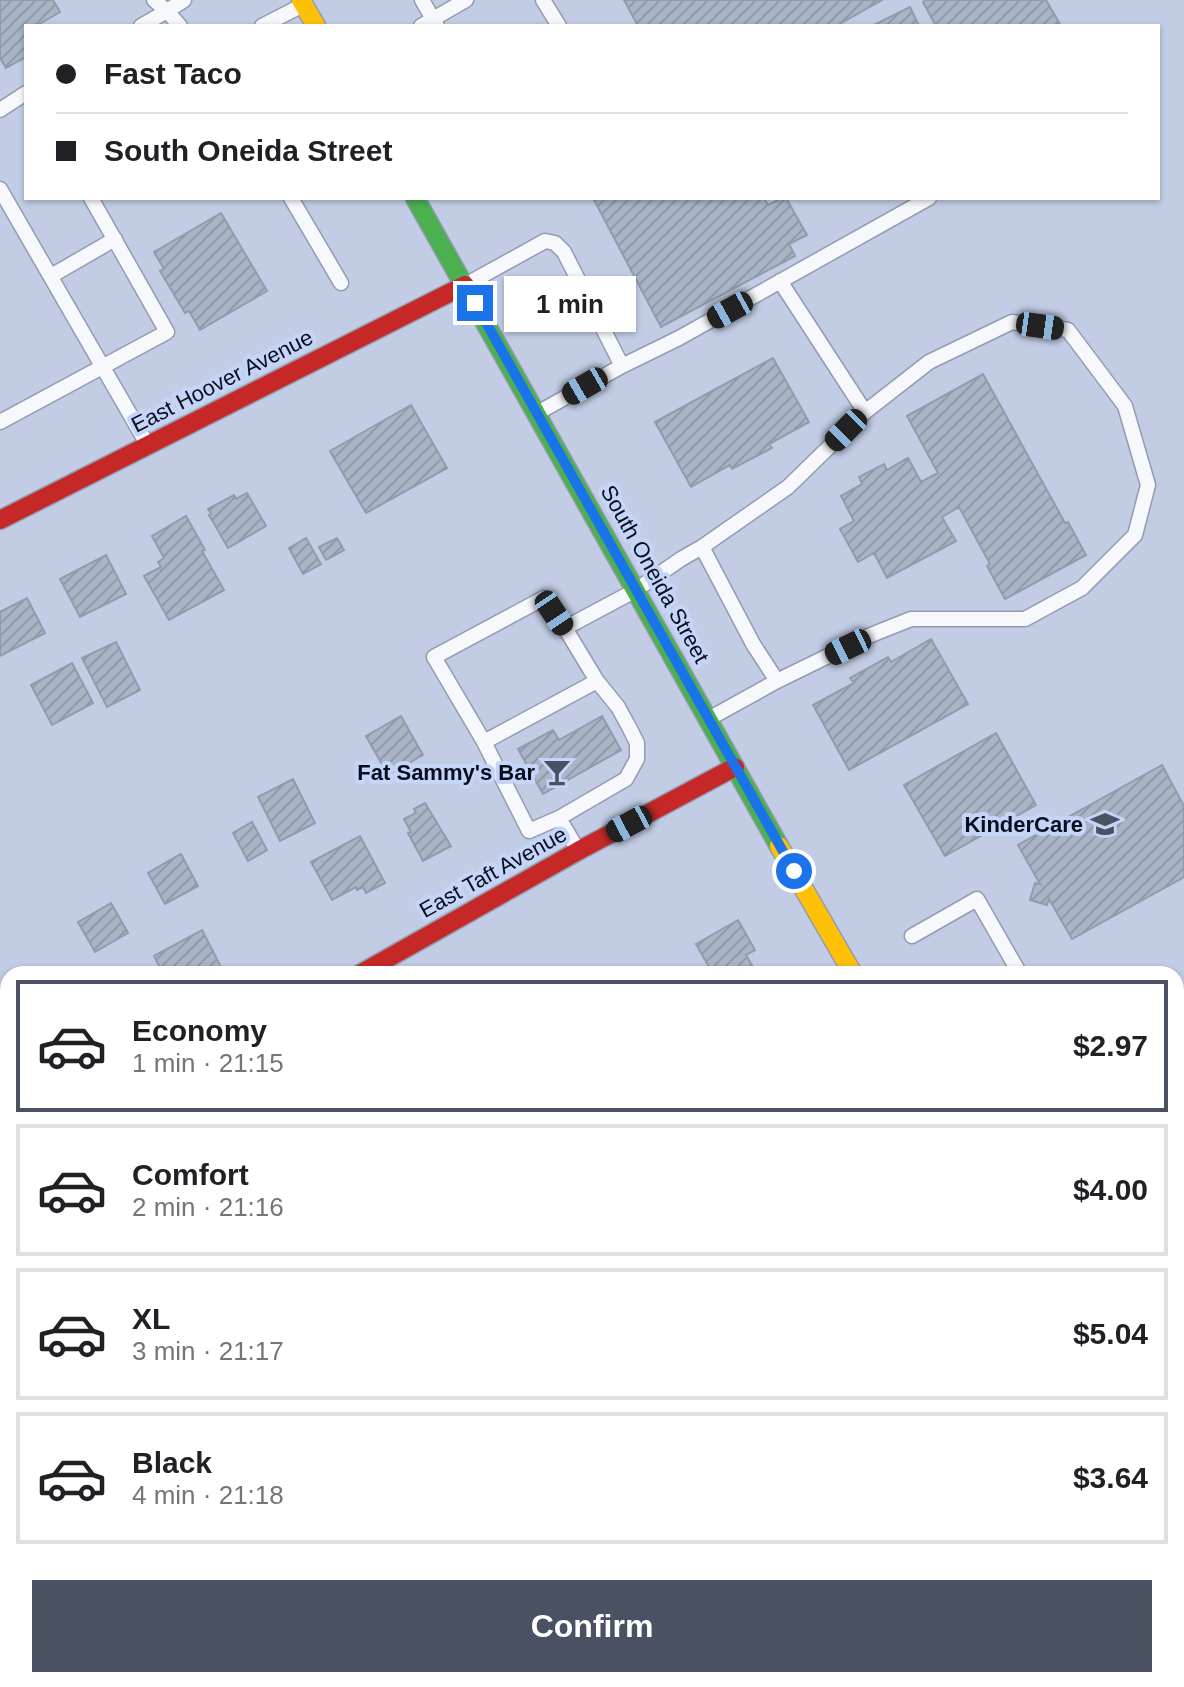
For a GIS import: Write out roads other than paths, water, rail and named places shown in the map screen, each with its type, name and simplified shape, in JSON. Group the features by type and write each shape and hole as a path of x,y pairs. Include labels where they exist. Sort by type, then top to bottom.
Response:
{"street":[{"path":"302,2 315,24"},
{"name":"South Oneida Street","path":"416,200 848,966"},
{"name":"East Hoover Avenue","path":"0,520 465,285"},
{"name":"East Taft Avenue","path":"374,966 735,767"}],"lane":[{"path":"154,0 178,24"},
{"path":"144,24 184,0"},
{"path":"422,0 430,24 466,0"},
{"path":"543,0 558,24"},
{"path":"265,24 302,2"},
{"path":"0,110 24,94"},
{"path":"0,189 148,445"},
{"path":"0,422 167,332 92,200"},
{"path":"292,200 341,283"},
{"path":"537,413 679,338 925,200"},
{"path":"51,276 115,239"},
{"path":"465,285 545,241 555,243 564,252 622,366"},
{"path":"780,281 865,412"},
{"path":"565,628 636,590 788,487 865,412 929,362 1012,322 1068,330 1125,406 1148,485 1135,535 1082,588 1025,619 911,619 777,681 708,719"},
{"path":"702,547 753,644 777,681"},
{"path":"544,598 565,628 629,727 637,743 637,759 626,779 559,818 529,831 484,742 434,657 544,598"},
{"path":"484,742 597,681"},
{"path":"559,818 578,851"},
{"path":"912,936 977,899 1015,966"}],"place":[{"name":"Fat Sammy's Bar","path":"557,772"},
{"name":"KinderCare","path":"1105,824"}]}
